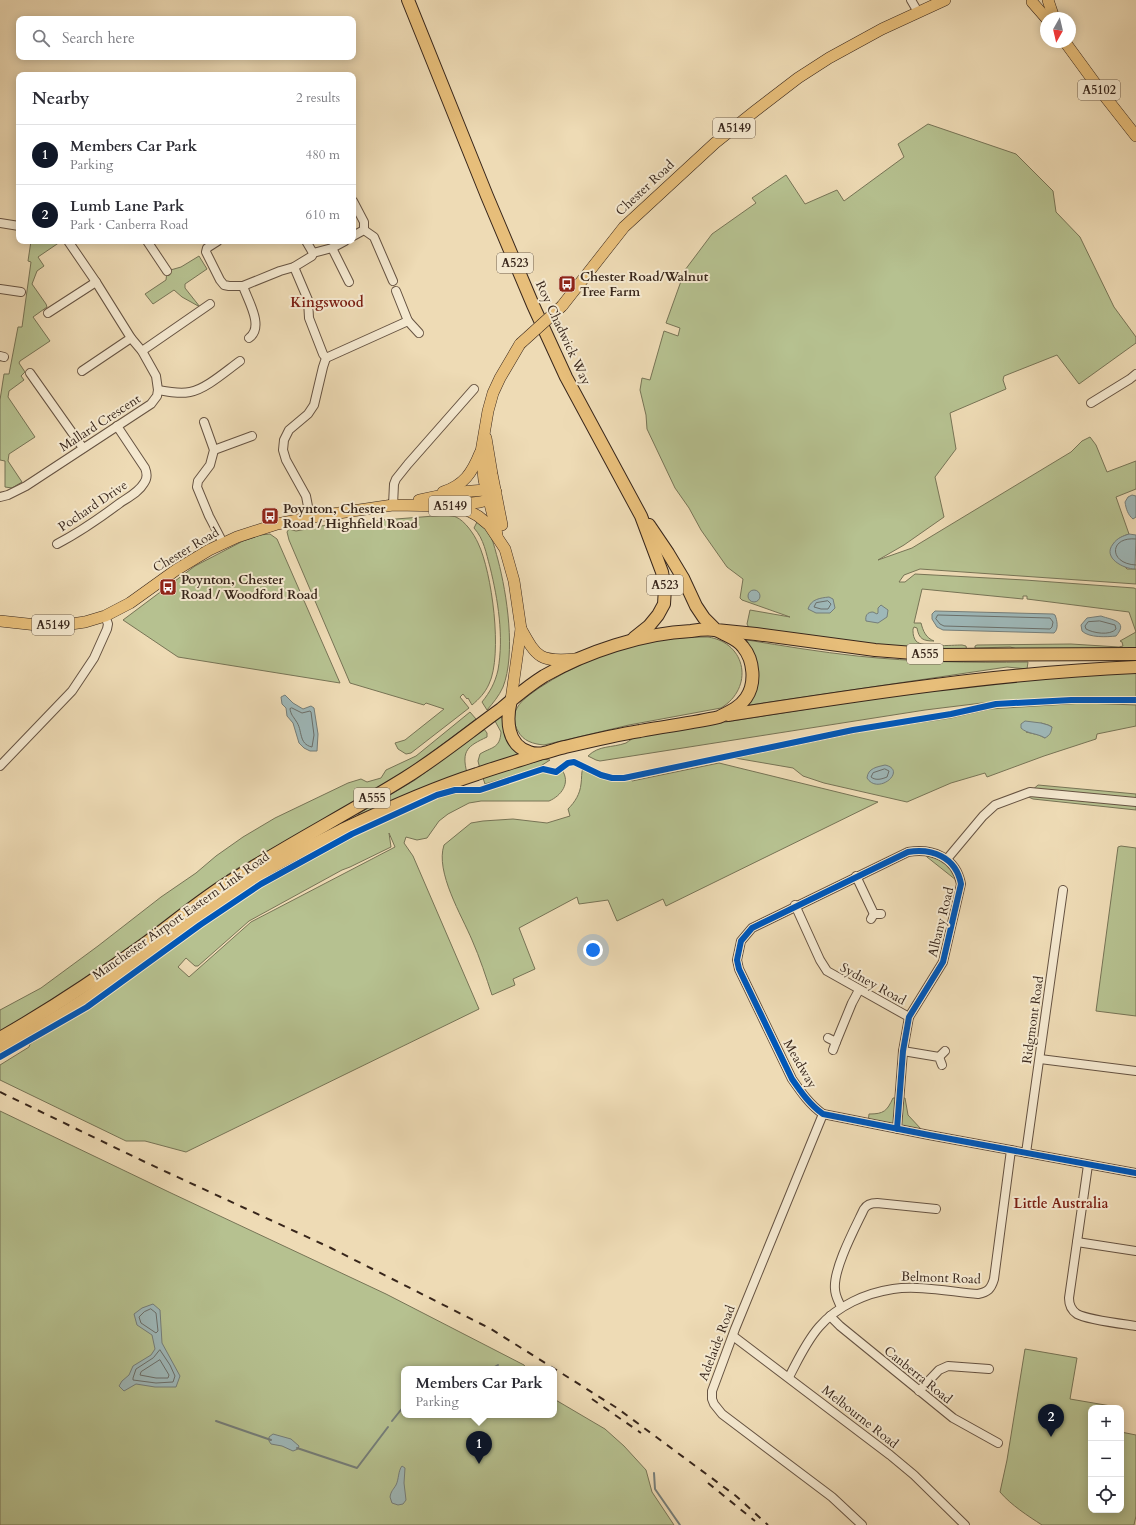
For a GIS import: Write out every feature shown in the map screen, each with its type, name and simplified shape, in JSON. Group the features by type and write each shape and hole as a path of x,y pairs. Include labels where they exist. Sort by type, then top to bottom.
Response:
{"highway":[{"name":"Roy Chadwick Way","path":"408,0 487,196 562,369 641,516 662,572 665,588 664,604 658,615 649,626 640,634 627,641"},
{"name":"Roy Chadwick Way","path":"641,516 655,533 682,578 696,606 704,618 716,630"},
{"name":"Roy Chadwick Way","path":"682,578 713,618 722,624 743,633"},
{"name":"A555","path":"716,630 743,646 748,654 752,672 752,683 747,697 741,705 719,717"},
{"name":"A555","path":"511,700 546,676 582,658 627,641 680,631 716,630 875,650 939,655 1136,654"},
{"name":"A555","path":"539,754 559,748 611,737 719,717 912,687 986,678 1136,667"},
{"path":"511,700 508,718 511,736 515,743 521,748 529,752 539,754"},
{"name":"Manchester Airport Eastern Link Road","path":"0,1038 52,1008 95,979 148,942 181,915 226,884 307,834 407,777 511,700"},
{"name":"Manchester Airport Eastern Link Road","path":"0,1049 23,1038 60,1016 102,988 233,893 268,870 313,845 415,796 477,773 539,754"}],"main road":[{"name":"Chester Road","path":"511,700 521,629 514,581 505,549 497,539 490,494 480,452 493,393 520,344 562,306 624,227 715,143 774,96 829,58 860,40 946,0"},
{"path":"1030,1 1039,2 1044,0"},
{"path":"1048,0 1052,12"},
{"path":"1030,1 1040,12"},
{"name":"A5102","path":"1068,48 1136,136"},
{"path":"485,433 490,494 504,530 505,549"},
{"path":"423,499 450,490 464,480 472,472 480,452"},
{"name":"Chester Road","path":"397,504 450,506 490,494"},
{"name":"Chester Road","path":"0,621 37,625 64,625 85,622 106,616 130,603 191,561 223,543 277,524 310,517 423,499 490,494"},
{"path":"450,506 467,510 478,516 489,525 497,539"},
{"name":"Chester Road","path":"521,629 533,650 541,657 558,661 582,658"}],"street":[{"path":"911,0 918,12"},
{"path":"356,207 364,222 364,230"},
{"path":"0,223 16,226"},
{"path":"356,234 364,230"},
{"path":"364,230 374,237 393,281"},
{"path":"70,244 131,338 142,351 156,376 158,390 176,393 190,392 207,385 240,362"},
{"path":"149,244 168,271"},
{"path":"213,244 207,248 206,252 220,280 224,285 229,286 243,286 280,270 294,267 312,256 313,253 332,248 339,244"},
{"path":"308,244 313,253"},
{"path":"332,248 349,282"},
{"path":"294,267 308,300 308,318 326,358"},
{"path":"48,313 96,282"},
{"path":"243,286 254,314 253,336 249,338"},
{"path":"0,289 21,292"},
{"path":"396,291 408,321 419,333"},
{"path":"142,351 210,304"},
{"path":"310,517 306,496 286,460 283,450 284,440 289,430 308,414 314,405 326,358 408,321"},
{"path":"82,371 131,338"},
{"path":"30,373 83,448"},
{"path":"1091,403 1136,374"},
{"path":"397,504 394,484 396,479 474,389"},
{"name":"Mallard Crescent","path":"0,496 8,496 15,493 151,404 157,396 158,390"},
{"path":"204,422 214,450 210,465 198,481 197,487 209,516 223,543"},
{"name":"Pochard Drive","path":"57,544 77,534 140,490 145,482 145,468 117,426"},
{"path":"214,450 252,436"},
{"path":"0,766 67,696 86,672 107,629 108,624 106,616"},
{"path":"947,859 983,816 996,805 1030,792 1136,802"},
{"name":"Meadway","path":"823,1114 815,1108 792,1079 742,976 737,960 741,941 752,928 795,905 908,852 934,852 947,859"},
{"name":"Albany Road","path":"897,1129 903,1050 909,1017 943,962 959,898 961,884 960,877 953,865 947,859"},
{"path":"856,876 875,916"},
{"name":"Ridgmont Road","path":"1026,1153 1063,890"},
{"name":"Sydney Road","path":"795,905 820,960 827,971 909,1017"},
{"path":"828,1038 834,1046 852,1003 860,990"},
{"path":"903,1050 939,1057"},
{"path":"939,1057 945,1051"},
{"path":"939,1057 942,1065"},
{"path":"1040,1059 1136,1071"},
{"path":"823,1114 1136,1173"},
{"name":"Adelaide Road","path":"823,1114 733,1336 712,1391 712,1399 718,1410 832,1498 862,1525"},
{"name":"Belmont Road","path":"789,1377 811,1337 830,1316 842,1307 877,1293 894,1289 915,1288 978,1294 986,1293 990,1290 994,1279 1011,1150"},
{"path":"1088,1165 1068,1298 1070,1307 1077,1314 1082,1316 1136,1326"},
{"path":"842,1307 838,1301 835,1289 836,1278 842,1259 867,1205 877,1203 936,1210"},
{"path":"1077,1242 1136,1251"},
{"name":"Canberra Road","path":"830,1316 840,1326 953,1418 998,1443"},
{"name":"Melbourne Road","path":"733,1336 789,1377 896,1460 914,1475 965,1525"},
{"path":"919,1391 939,1370 948,1366 956,1365 989,1369"}],"green space":[{"path":"928,124 1016,154 1053,191 1056,212 1080,237 1114,307 1136,337 1136,343 1079,384 1057,355 1004,376 1003,380 1006,389 950,413 956,449 935,477 944,517 904,545 878,560 912,548 1071,452 1082,441 1090,437 1096,445 1107,472 1136,461 1136,489 1116,497 1129,534 1117,540 1111,551 1127,569 1136,569 1136,584 920,569 904,575 899,582 905,582 915,574 1134,588 1136,589 1136,632 1129,612 1027,599 1027,596 1023,596 1023,599 922,589 914,623 921,623 925,634 934,641 922,639 917,628 914,627 913,634 916,641 924,645 962,645 966,646 967,651 883,646 749,628 747,624 750,610 790,617 740,598 743,579 727,567 701,530 689,508 675,488 647,429 646,415 640,390 642,378 650,380 664,331 678,336 680,328 666,323 685,270 712,234 756,203 752,198 786,175 805,204 837,190 844,201 904,157 898,144"},
{"path":"31,244 57,244 38,257 44,266 37,271 32,284 47,307 33,317 50,341 20,361 19,363 25,372 21,376 24,380 9,391 8,397 35,437 9,454 8,461 22,482 12,488 5,487 5,461 0,460 0,400 4,374 9,374 18,327 22,327 31,262 28,261"},
{"path":"199,256 207,269 185,284 185,288 200,307 182,297 174,290 153,304 145,294 166,280 167,271 181,267"},
{"path":"447,515 456,517 466,525 476,539 483,556 488,573 494,614 495,654 493,671 489,684 484,693 472,705 468,698 467,699 463,694 460,697 469,708 411,753 406,754 398,749 395,743 405,740 444,709 426,703 424,705 350,683 289,540 287,532 289,529 296,531 332,524"},
{"path":"478,520 487,530 494,546 507,606 510,641 507,673 503,687 487,710 482,702 492,687 498,670 500,657 500,631 498,605 486,551 474,528"},
{"path":"270,534 277,539 340,683 178,657 123,620 195,566 243,541 260,535"},
{"path":"1136,632 1136,651 1029,652 1010,647 975,648 977,645 1071,644 1119,647 1123,646 1122,642 1120,641"},
{"path":"688,637 708,637 721,641 731,648 738,657 742,667 742,678 738,689 732,699 721,708 629,725 544,745 532,743 526,740 517,729 514,720 517,708 521,702 539,688 580,665 608,653 638,644"},
{"path":"747,640 829,653 899,660 942,662 1028,662 1027,669 1007,667 750,705 749,704 755,692"},
{"path":"1136,672 1136,697 982,703 925,710 600,761 588,756 592,752 601,748 621,745 637,736 871,699 996,682"},
{"path":"1084,703 1136,705 1136,726 1097,734 1096,739 987,777 985,773 951,783 907,802 824,783 803,776 793,768 735,758 870,730 951,718 990,709","holes":["1041,723 1052,727 1045,738 1026,732"]},
{"path":"470,712 476,719 423,759 361,798 227,875 218,885 96,974 0,1033 0,1010 41,988 243,837 275,818 348,783 361,779 367,782 381,778 386,770 416,756"},
{"path":"502,715 504,733 524,753 480,769 478,761 480,754 494,747 499,742 501,732 495,721"},
{"path":"484,729 487,733 487,737 471,746 466,754 465,765 467,773 360,818 358,814 415,780"},
{"path":"542,759 550,760 536,769 485,784 483,778"},
{"path":"719,763 878,802 666,906 663,899 617,921 608,900 579,904 577,897 519,928 535,969 513,979 515,985 492,995 478,954 456,907 446,881 442,856 444,845 471,823 513,819 547,823 570,816 568,809 575,801 580,791 583,768 606,778 617,780 631,779 632,781"},
{"path":"562,770 565,775 565,784 561,792 549,801 481,801 469,803 448,814 439,821 427,838 417,840 406,837 404,843 413,856 479,1009 186,1152 145,1141 126,1141 0,1080 0,1065 29,1047 30,1044 99,1001 202,925 260,887 324,850 396,815 443,796 456,793 477,793 542,772 560,772","holes":["389,833 395,847 251,922 189,977 178,967 186,958 195,966 198,966 249,921 342,870 391,847"]},
{"path":"1038,785 1136,794 1136,810 1033,799 1024,795"},
{"path":"1118,847 1136,848 1136,1016 1096,1011"},
{"path":"925,851 953,865 956,880 927,857"},
{"path":"893,1098 905,1098 908,1115 921,1129 920,1134 868,1123 869,1114 882,1112 887,1109"},
{"path":"0,1111 386,1294 524,1365 525,1366 401,1366 401,1418 557,1418 557,1401 605,1429 624,1446 646,1470 652,1492 674,1525 0,1525"},
{"path":"1025,1349 1077,1358 1070,1399 1105,1405 1088,1405 1088,1513 1124,1513 1124,1433 1136,1435 1136,1516 1134,1525 1042,1525 1014,1506 1000,1492 1007,1460"}],"water":[{"path":"1132,495 1136,496 1136,517 1133,519 1128,512 1125,502 1128,497"},
{"path":"1129,534 1136,535 1135,569 1120,565 1112,558 1110,554 1110,549 1113,544 1120,538"},
{"path":"754,590 758,592 760,596 758,600 754,602 750,600 748,596 750,592"},
{"path":"829,597 833,599 835,608 830,613 816,613 808,609 814,601"},
{"path":"881,605 888,610 887,617 878,623 866,621 866,616 871,612 877,614 878,608"},
{"path":"935,611 1053,614 1056,617 1057,627 1054,633 943,630 937,627 932,619 932,614"},
{"path":"1101,616 1114,620 1120,624 1120,631 1116,636 1093,636 1082,631 1081,625 1087,618"},
{"path":"285,695 293,703 303,709 311,706 314,708 318,734 317,751 310,751 299,743 293,723 287,716 286,708 282,704 281,697"},
{"path":"1025,721 1048,725 1052,727 1051,732 1045,738 1026,731 1021,728 1021,724"},
{"path":"885,765 891,768 893,772 889,780 878,784 872,783 867,778 871,770"},
{"path":"153,1304 160,1310 162,1343 180,1376 176,1387 155,1387 136,1384 124,1391 119,1386 129,1375 133,1366 151,1355 155,1349 152,1335 137,1325 134,1314 142,1308"},
{"path":"273,1434 291,1439 299,1446 298,1449 293,1451 282,1446 271,1444 269,1437"},
{"path":"402,1466 405,1468 404,1483 406,1500 403,1504 398,1505 392,1503 390,1497 397,1483"}],"waterway":[{"path":"392,1421 401,1410"},
{"path":"216,1421 271,1440"},
{"path":"297,1448 357,1468 388,1427"},
{"path":"654,1473 655,1489 680,1525"}],"railway":[{"path":"0,1092 145,1162 331,1248 491,1329 550,1366"},
{"path":"557,1370 617,1408 736,1496 768,1525"},
{"path":"592,1399 641,1433"},
{"path":"708,1483 755,1521"}],"cycle path":[{"path":"0,1057 87,1007 200,925 261,884 352,834 437,795 455,790 480,790 543,769 556,772 568,763 574,762 601,775 612,778 624,778 853,730 951,714 996,704 1071,700 1136,700"},
{"path":"897,1129 903,1051 909,1017 943,962 961,884 954,867 942,856 934,853 917,851 908,852 752,928 741,941 737,960 739,969 792,1079 802,1093 823,1114 929,1135 1136,1173"}],"place":[{"name":"Chester Road/Walnut Tree Farm","path":"567,284"},
{"name":"Poynton, Chester Road / Highfield Road","path":"270,516"},
{"name":"Poynton, Chester Road / Woodford Road","path":"168,587"},
{"name":"Lumb Lane Park","path":"1051,1437"},
{"name":"Members Car Park","path":"479,1464"}],"district":[{"name":"Kingswood","path":"327,302"},
{"name":"Little Australia","path":"1061,1203"}]}
